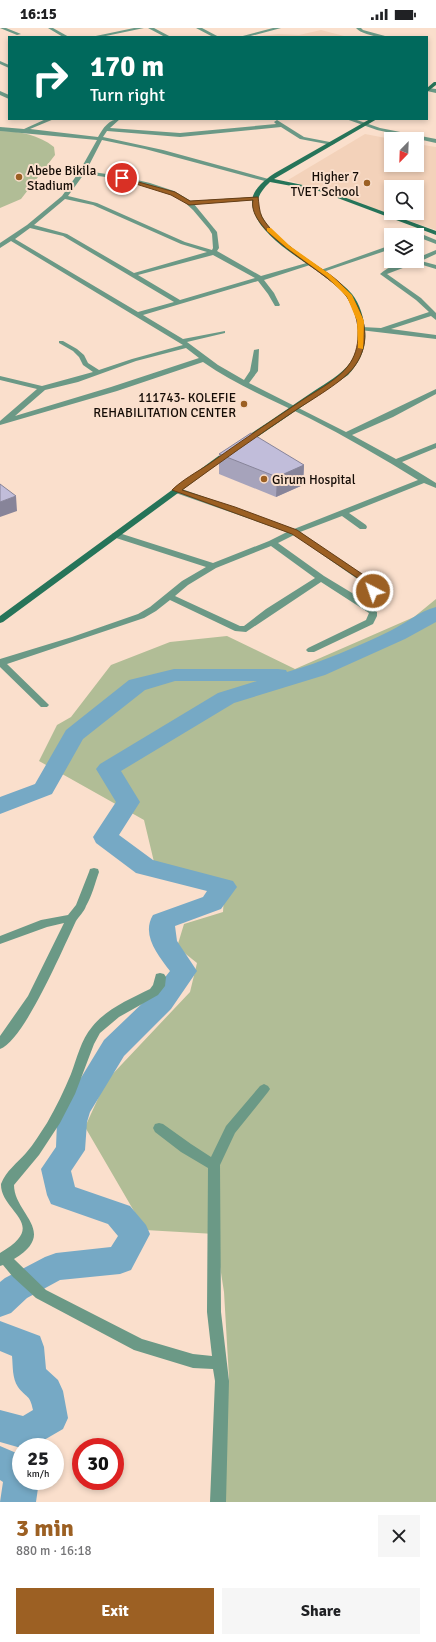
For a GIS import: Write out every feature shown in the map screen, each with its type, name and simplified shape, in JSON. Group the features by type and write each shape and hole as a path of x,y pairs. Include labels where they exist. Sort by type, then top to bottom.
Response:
{"main road":[{"path":"428,89 436,83"},
{"path":"0,620 176,490 247,444 294,408 331,384 351,367 361,347 362,329 357,311 350,296 329,276 310,264 274,235 257,212 255,203 256,198 269,180 372,120"},
{"path":"269,180 309,187 436,232"},
{"path":"297,186 436,238"}],"street":[{"path":"2,28 19,34"},
{"path":"50,28 65,36"},
{"path":"104,28 121,36"},
{"path":"98,36 142,28"},
{"path":"150,28 167,36"},
{"path":"198,28 215,36"},
{"path":"247,28 259,33"},
{"path":"246,36 279,28"},
{"path":"358,28 360,31 383,36"},
{"path":"25,130 49,120"},
{"path":"0,246 29,226 64,197 82,172 105,129 116,120"},
{"path":"274,120 302,138 332,143"},
{"path":"352,120 364,125 436,141"},
{"path":"105,129 180,135 282,125"},
{"path":"0,129 25,130 100,138 164,152 234,172 269,180"},
{"path":"82,172 110,175 141,183 179,196 189,203 215,234 216,248 213,252 133,275"},
{"path":"64,197 95,204 183,243 213,252 260,278 262,284 271,293 277,305"},
{"path":"189,203 256,198"},
{"path":"29,226 61,233 179,302"},
{"path":"424,237 436,242"},
{"path":"11,239 139,314 184,343 204,359 395,462 423,481 436,486"},
{"path":"321,271 384,249"},
{"path":"424,257 436,252"},
{"path":"424,263 436,267"},
{"path":"139,314 310,264"},
{"path":"382,330 434,316 420,300 384,274 386,271 395,268"},
{"path":"362,329 436,337"},
{"path":"2,422 42,388 98,372 184,343 223,332"},
{"path":"61,342 82,356 85,364 98,372"},
{"path":"246,383 254,371 257,350"},
{"path":"2,422 114,389 204,359"},
{"path":"0,378 42,388"},
{"path":"346,435 396,412 436,391"},
{"path":"395,462 436,445"},
{"path":"44,705 0,662 75,640 141,616 153,609 185,583 213,566 423,481"},
{"path":"176,490 294,532 373,586 374,588 371,592 357,600"},
{"path":"344,513 363,527"},
{"path":"116,535 213,566"},
{"path":"272,543 321,578 357,600 373,612 370,622 311,650"},
{"path":"169,596 238,629 246,629 269,611 321,578"},
{"path":"0,1044 12,1030 33,999 52,964 72,918 86,894 94,872"},
{"path":"0,940 45,923 72,918"},
{"path":"160,977 159,986 154,992 105,1022 96,1030 88,1044 79,1070 47,1134 31,1156 9,1181 6,1187 7,1195 22,1216 28,1234 22,1246 2,1259 41,1294 140,1345 193,1361 221,1362"},
{"path":"218,1502 222,1381 214,1312 214,1165 230,1130 264,1089"},
{"path":"159,1128 186,1148 214,1165"}],"shaded area":[{"path":"321,30 344,36 260,36 278,34 299,35"},
{"name":"Higher 7 TVET School","path":"365,134 384,138 384,172 424,172 424,145 436,147 436,230 406,220 424,220 424,180 384,180 384,212 288,180"}],"green space":[{"name":"Abebe Bikila Stadium","path":"0,131 29,134 42,139 54,147 55,155 21,199 0,208"},
{"path":"436,599 436,1502 211,1502 229,1378 224,1292 215,1234 145,1230 85,1127 106,1081 190,992 197,963 177,947 184,924 223,912 225,881 154,862 144,820 39,761 57,725 71,717 111,665 170,642 227,636 295,669 414,617"}],"building":[{"path":"251,433 304,465 277,477 219,454"},
{"path":"0,484 16,496 0,502"}],"waterway":[{"path":"0,1303 16,1288 56,1267 120,1260 135,1234 119,1215 62,1195 56,1169 70,1150 72,1122 76,1109 114,1048 161,1002 184,971 164,943 162,921 212,903 224,887 145,867 105,837 128,802 108,769 226,698 317,670 398,635 436,613"},
{"path":"0,806 44,789 74,735 137,685 174,675 278,675"},
{"path":"0,1336 28,1347 30,1376 46,1391 51,1418 26,1433 0,1426"},
{"path":"0,1463 12,1468"},
{"path":"18,1502 20,1490"}],"slow traffic":[{"path":"269,229 288,247 329,276 350,296 362,329 361,348"}],"place":[{"name":"Abebe Bikila Stadium","path":"19,177"},
{"name":"Higher 7 TVET School","path":"367,183"},
{"name":"111743- KOLEFIE REHABILITATION CENTER","path":"244,404"},
{"name":"Girum Hospital","path":"264,479"}],"route":[{"path":"122,178 184,198 189,203 256,198 255,203 257,212 274,235 310,264 329,276 350,296 357,311 362,329 361,347 355,362 351,367 331,384 244,442 176,490 294,532 368,581 374,588 373,591"}]}
